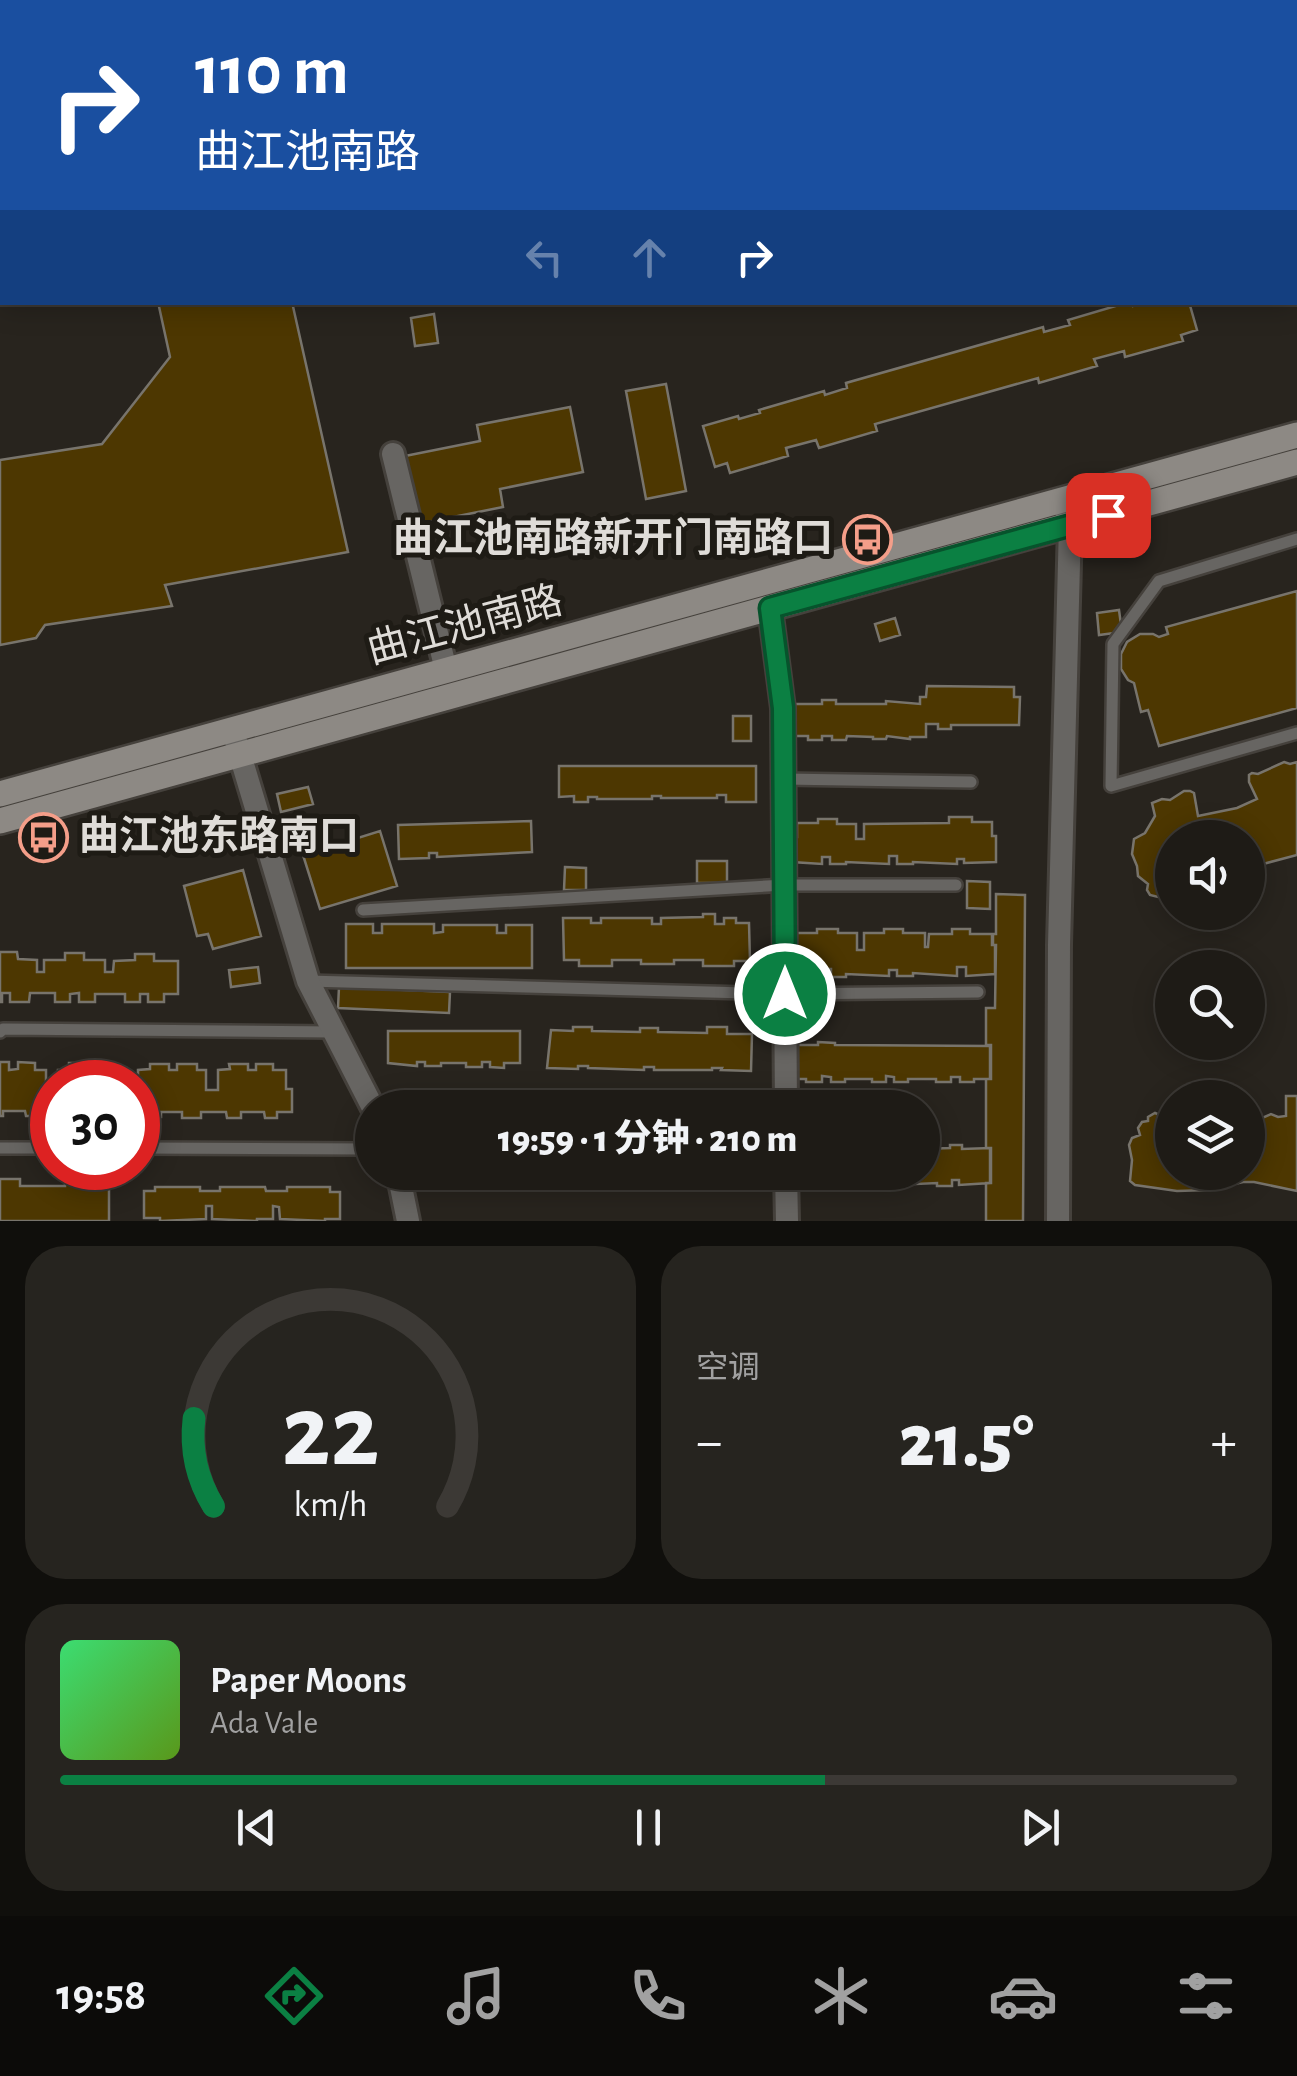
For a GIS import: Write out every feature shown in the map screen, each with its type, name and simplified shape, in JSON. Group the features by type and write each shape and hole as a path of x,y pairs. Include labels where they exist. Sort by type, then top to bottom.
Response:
{"main road":[{"name":"曲江池南路","path":"0,794 1297,435"},
{"name":"曲江池南路","path":"0,821 1297,462"}],"street":[{"path":"393,454 446,670"},
{"path":"1058,1221 1059,946 1070,525 1063,500"},
{"path":"770,608 783,708 786,1090"},
{"path":"232,730 308,980 364,1090"},
{"path":"402,1190 408,1221"},
{"path":"786,1190 786,1221"}],"lane":[{"path":"1297,539 1159,581 1113,644 1111,786 1297,734"},
{"path":"784,779 971,782"},
{"path":"363,910 785,885 956,885"},
{"path":"308,980 785,994 978,992"},
{"path":"0,1032 336,1032"},
{"path":"0,1148 30,1148"},
{"path":"160,1148 355,1150"}],"building":[{"path":"159,305 293,305 348,552 165,585 172,606 45,625 36,638 0,645 0,460 102,444 170,357"},
{"path":"1119,305 1190,305 1197,330 1181,335 1183,341 1125,357 1124,351 1094,359 1097,366 1039,383 1038,378 875,424 877,431 819,448 816,440 786,448 788,456 730,473 727,463 715,467 703,426 760,413 759,410 824,391 825,395 847,388 846,383 1043,327 1044,332 1070,325 1068,320"},
{"path":"434,314 438,343 415,346 411,318"},
{"path":"666,384 686,491 646,499 626,391"},
{"path":"570,407 583,472 500,489 503,507 418,524 405,456 480,441 477,425"},
{"path":"1297,591 1297,708 1159,746 1148,710 1141,712 1134,683 1121,669 1121,654 1127,642 1140,634 1159,637 1168,634 1166,627"},
{"path":"1119,610 1122,632 1099,635 1097,613"},
{"path":"895,618 900,635 880,641 875,624"},
{"path":"927,686 1014,687 1014,697 1020,697 1019,725 951,725 951,729 938,729 938,724 926,724 926,737 910,739 847,736 846,740 832,740 832,736 822,736 822,740 808,740 808,736 795,736 795,704 836,700 836,704 920,704 920,697 926,697"},
{"path":"733,716 751,716 751,741 733,741"},
{"path":"1284,762 1297,762 1297,855 1265,863 1265,820 1155,820 1155,896 1150,895 1148,884 1138,876 1132,854 1134,839 1145,833 1155,816 1152,803 1190,791 1194,793 1198,816 1237,808 1257,799 1249,775"},
{"path":"559,766 756,766 756,802 726,802 726,795 717,795 588,797 588,802 574,802 574,796 559,797"},
{"path":"308,787 313,804 281,812 277,794"},
{"path":"949,817 992,822 996,862 964,863 964,859 957,859 957,864 897,864 897,856 889,856 889,864 830,864 830,857 822,857 822,864 792,862 792,837 797,837 797,823 837,819 837,824 856,824 856,839 864,839 864,824 949,823"},
{"path":"531,821 532,852 437,857 437,853 429,853 429,858 399,859 398,825"},
{"path":"380,831 397,886 320,909 303,855"},
{"path":"697,861 727,861 727,883 697,883"},
{"path":"565,867 586,868 586,890 564,890"},
{"path":"243,870 261,936 213,949 208,934 197,936 184,886"},
{"path":"967,881 990,882 990,909 967,908"},
{"path":"996,894 1025,895 1023,1221 986,1221 991,1148 986,1148 986,1079 991,1079 991,1045 986,1045 986,1008 995,1008"},
{"path":"715,914 715,924 724,924 724,918 749,923 750,961 734,961 734,966 703,966 703,960 641,964 641,960 612,960 612,966 579,966 579,960 564,960 563,918 591,918 591,923 601,923 601,918 652,918 652,924 661,924 661,918"},
{"path":"346,924 373,924 373,933 382,933 382,924 434,924 434,933 443,932 443,925 497,925 497,933 506,933 506,925 532,925 532,968 346,968"},
{"path":"817,929 857,933 857,950 864,950 864,933 884,933 884,929 925,933 925,947 929,934 952,934 952,929 992,934 995,974 966,976 966,967 957,967 957,976 897,976 897,970 889,970 889,976 831,977 831,969 823,969 823,975 792,973 795,933 817,933"},
{"path":"0,952 17,952 18,959 37,960 37,972 44,972 44,960 65,960 65,953 84,953 84,960 105,960 105,972 113,972 114,961 135,960 135,954 154,954 154,961 178,961 178,994 164,994 164,1002 148,1002 148,994 140,994 140,1002 125,1002 125,994 95,994 95,1002 79,1002 79,993 70,994 70,1002 55,1002 55,993 30,993 29,1002 10,1002 10,993 2,993 0,1002"},
{"path":"258,967 260,983 231,987 229,970"},
{"path":"339,987 450,992 449,1013 338,1008"},
{"path":"573,1027 592,1027 592,1031 640,1032 640,1028 658,1028 658,1032 707,1033 707,1027 727,1027 727,1034 752,1034 751,1071 547,1068 551,1030 573,1031"},
{"path":"388,1031 520,1031 520,1063 504,1063 504,1068 490,1067 490,1062 482,1062 482,1067 466,1067 466,1063 388,1063"},
{"path":"818,1042 990,1046 990,1079 793,1079 793,1045"},
{"path":"0,1062 9,1062 9,1070 18,1069 18,1062 30,1063 30,1116 25,1111 3,1111 0,1116"},
{"path":"160,1064 177,1070 177,1064 197,1064 197,1070 206,1070 206,1090 218,1090 218,1070 230,1069 229,1064 248,1064 248,1070 256,1070 256,1064 273,1064 273,1070 286,1070 286,1089 292,1089 292,1112 277,1112 277,1118 265,1118 264,1112 241,1112 241,1118 227,1118 226,1112 201,1112 201,1118 182,1118 182,1112 161,1112 161,1117"},
{"path":"1286,1096 1297,1096 1297,1191 1265,1184 1265,1117 1286,1116"},
{"path":"1155,1113 1155,1188 1130,1181 1129,1145 1132,1138 1140,1135 1138,1128"},
{"path":"940,1148 990,1148 990,1183 959,1185 959,1180 952,1180 952,1186 940,1186"},
{"path":"0,1179 20,1179 20,1186 30,1186 30,1190 109,1190 109,1221 0,1221"},
{"path":"160,1187 220,1191 220,1187 265,1187 266,1191 287,1191 287,1187 330,1187 330,1192 340,1192 340,1219 280,1219 279,1207 273,1206 273,1219 257,1221 212,1219 212,1206 206,1206 206,1219 144,1218 144,1191"}],"place":[{"name":"曲江池南路新开门南路口","path":"868,539"},
{"name":"曲江池东路南口","path":"44,837"}],"route":[{"path":"785,994 783,708 770,608 1108,515"}]}
